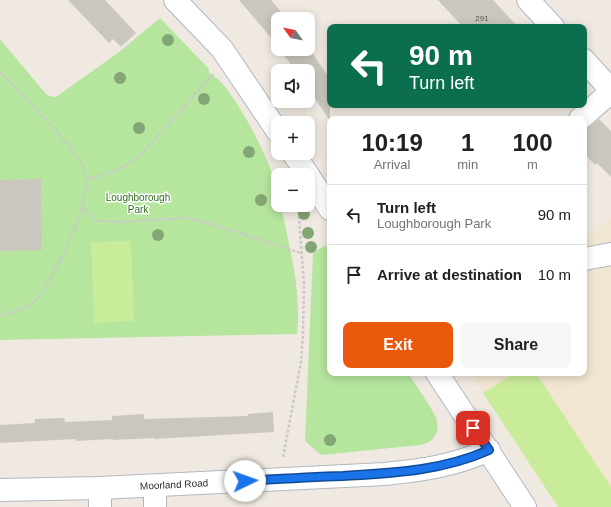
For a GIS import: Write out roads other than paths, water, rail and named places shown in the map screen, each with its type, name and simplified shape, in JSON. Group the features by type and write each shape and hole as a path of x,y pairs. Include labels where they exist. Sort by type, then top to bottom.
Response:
{"street":[{"path":"175,0 222,49 271,122"},
{"path":"528,0 550,24"},
{"path":"583,116 611,90 587,63"},
{"path":"315,186 327,204"},
{"path":"587,258 611,254"},
{"path":"439,376 525,507"},
{"name":"Moorland Road","path":"0,490 100,498 155,486 385,474 420,470 450,465 489,450"},
{"path":"155,486 155,507"}],"park label":[{"name":"Loughborough Park","path":"138,202"}]}
